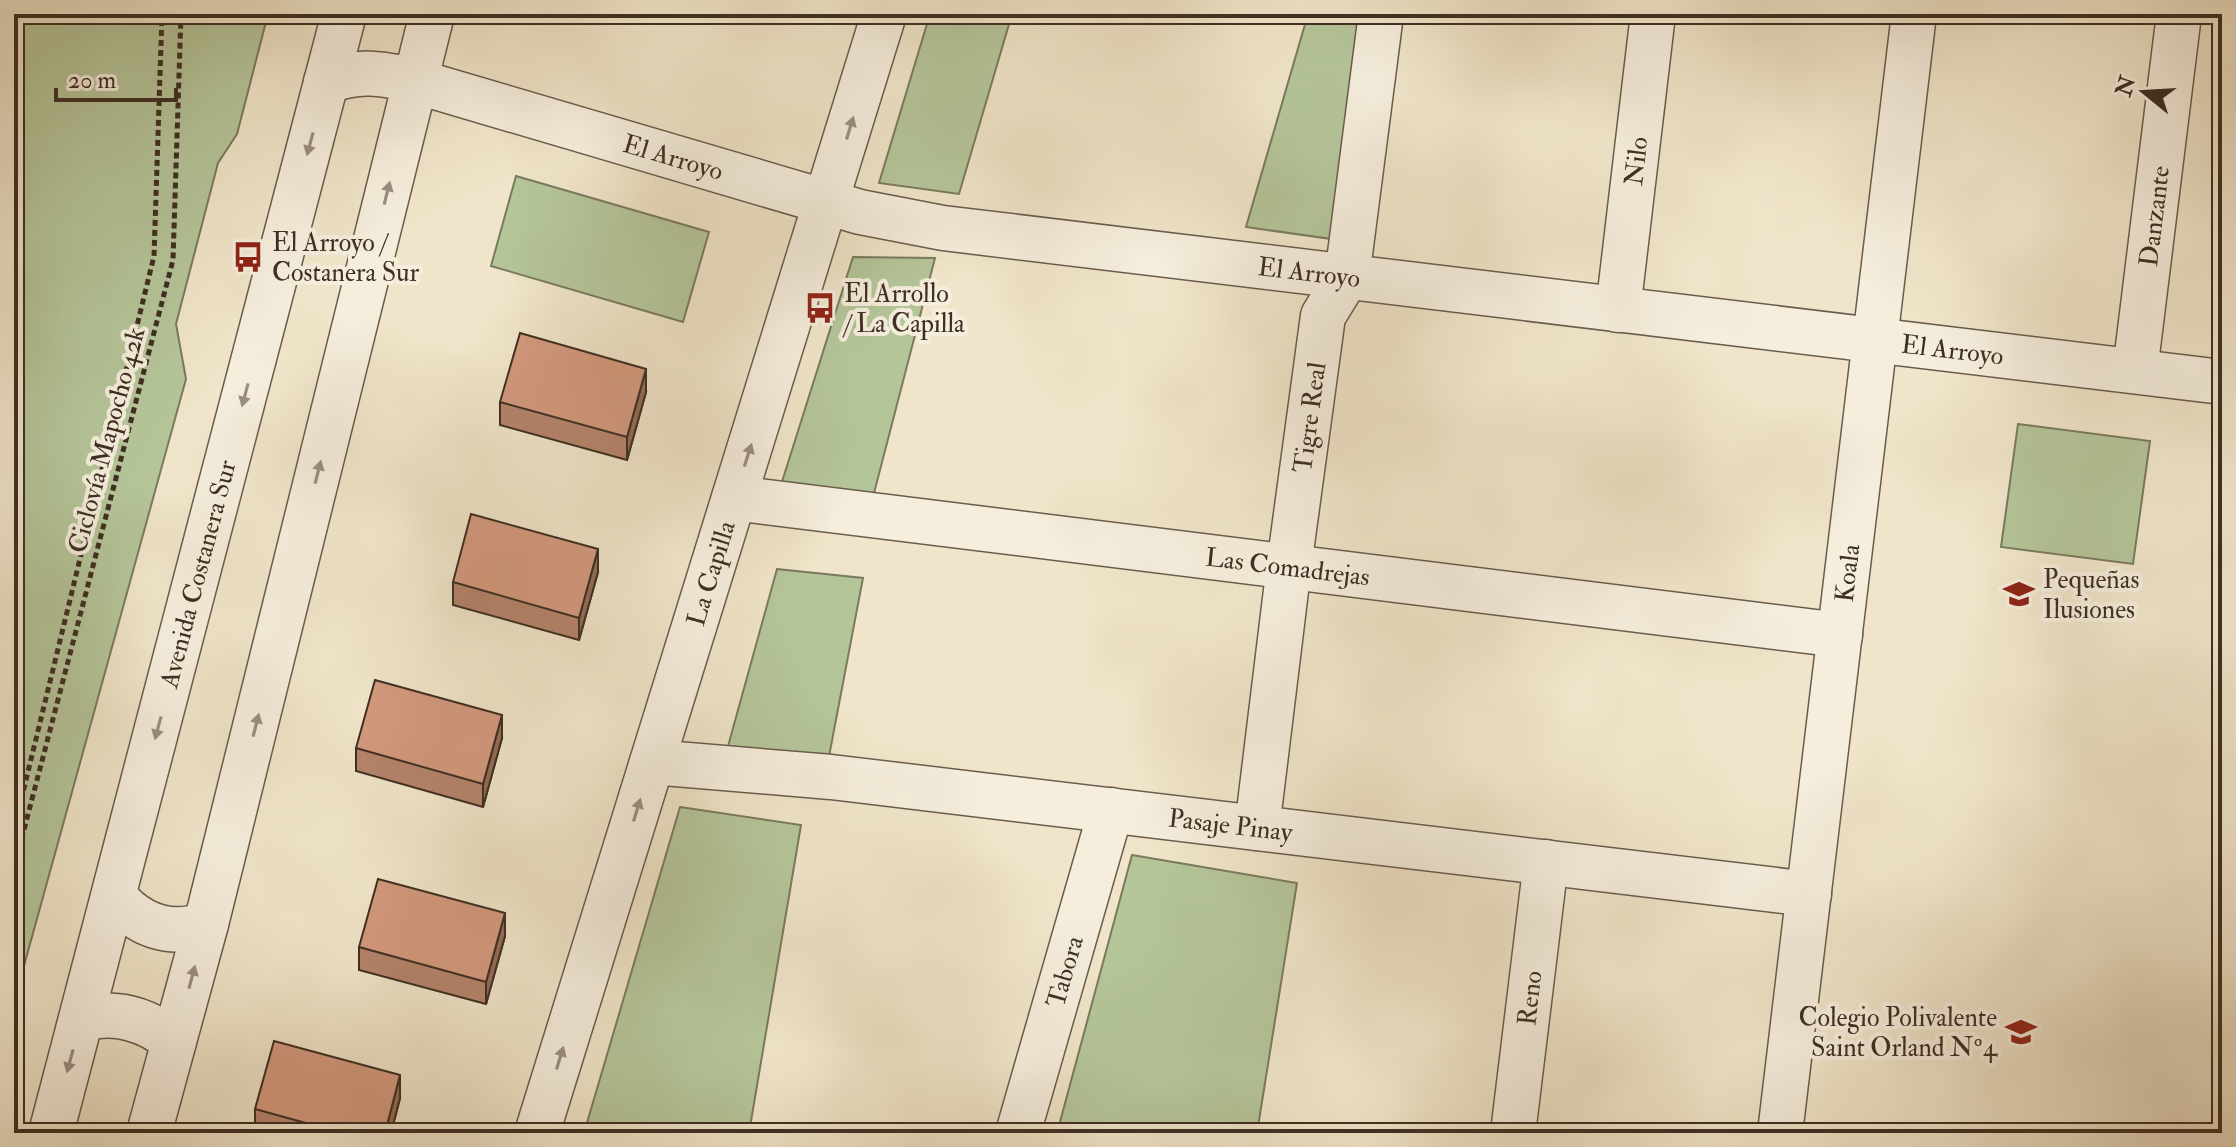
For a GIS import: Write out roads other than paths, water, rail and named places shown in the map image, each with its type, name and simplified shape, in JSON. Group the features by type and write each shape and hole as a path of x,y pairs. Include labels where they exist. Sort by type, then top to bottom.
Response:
{"street":[{"name":"Avenida Costanera Sur","path":"51,1133 344,14"},
{"path":"149,1133 206,924 432,14"},
{"name":"La Capilla","path":"537,1133 884,14"},
{"name":"Tigre Real","path":"1257,828 1323,316 1347,277 1381,14"},
{"name":"Nilo","path":"1618,310 1653,14"},
{"name":"Koala","path":"1780,1133 1914,14"},
{"name":"Danzante","path":"2135,371 2179,14"},
{"name":"El Arroyo","path":"326,82 366,72 415,81 827,203 894,220 943,228 2222,382"},
{"name":"Las Comadrejas","path":"734,498 1840,635"},
{"name":"Pasaje Pinay","path":"652,762 831,777 1809,894"},
{"name":"Tabora","path":"1018,1133 1111,810"},
{"name":"Reno","path":"1513,1133 1546,862"},
{"path":"115,897 130,913 150,925 173,930 206,924"},
{"path":"81,1019 106,1015 131,1018 154,1027 174,1041"}],"place":[{"name":"El Arroyo / Costanera Sur","path":"248,257"},
{"name":"El Arrollo / La Capilla","path":"820,308"},
{"name":"Pequeñas Ilusiones","path":"2019,594"},
{"name":"Colegio Polivalente Saint Orland Nº4","path":"2021,1032"}]}
